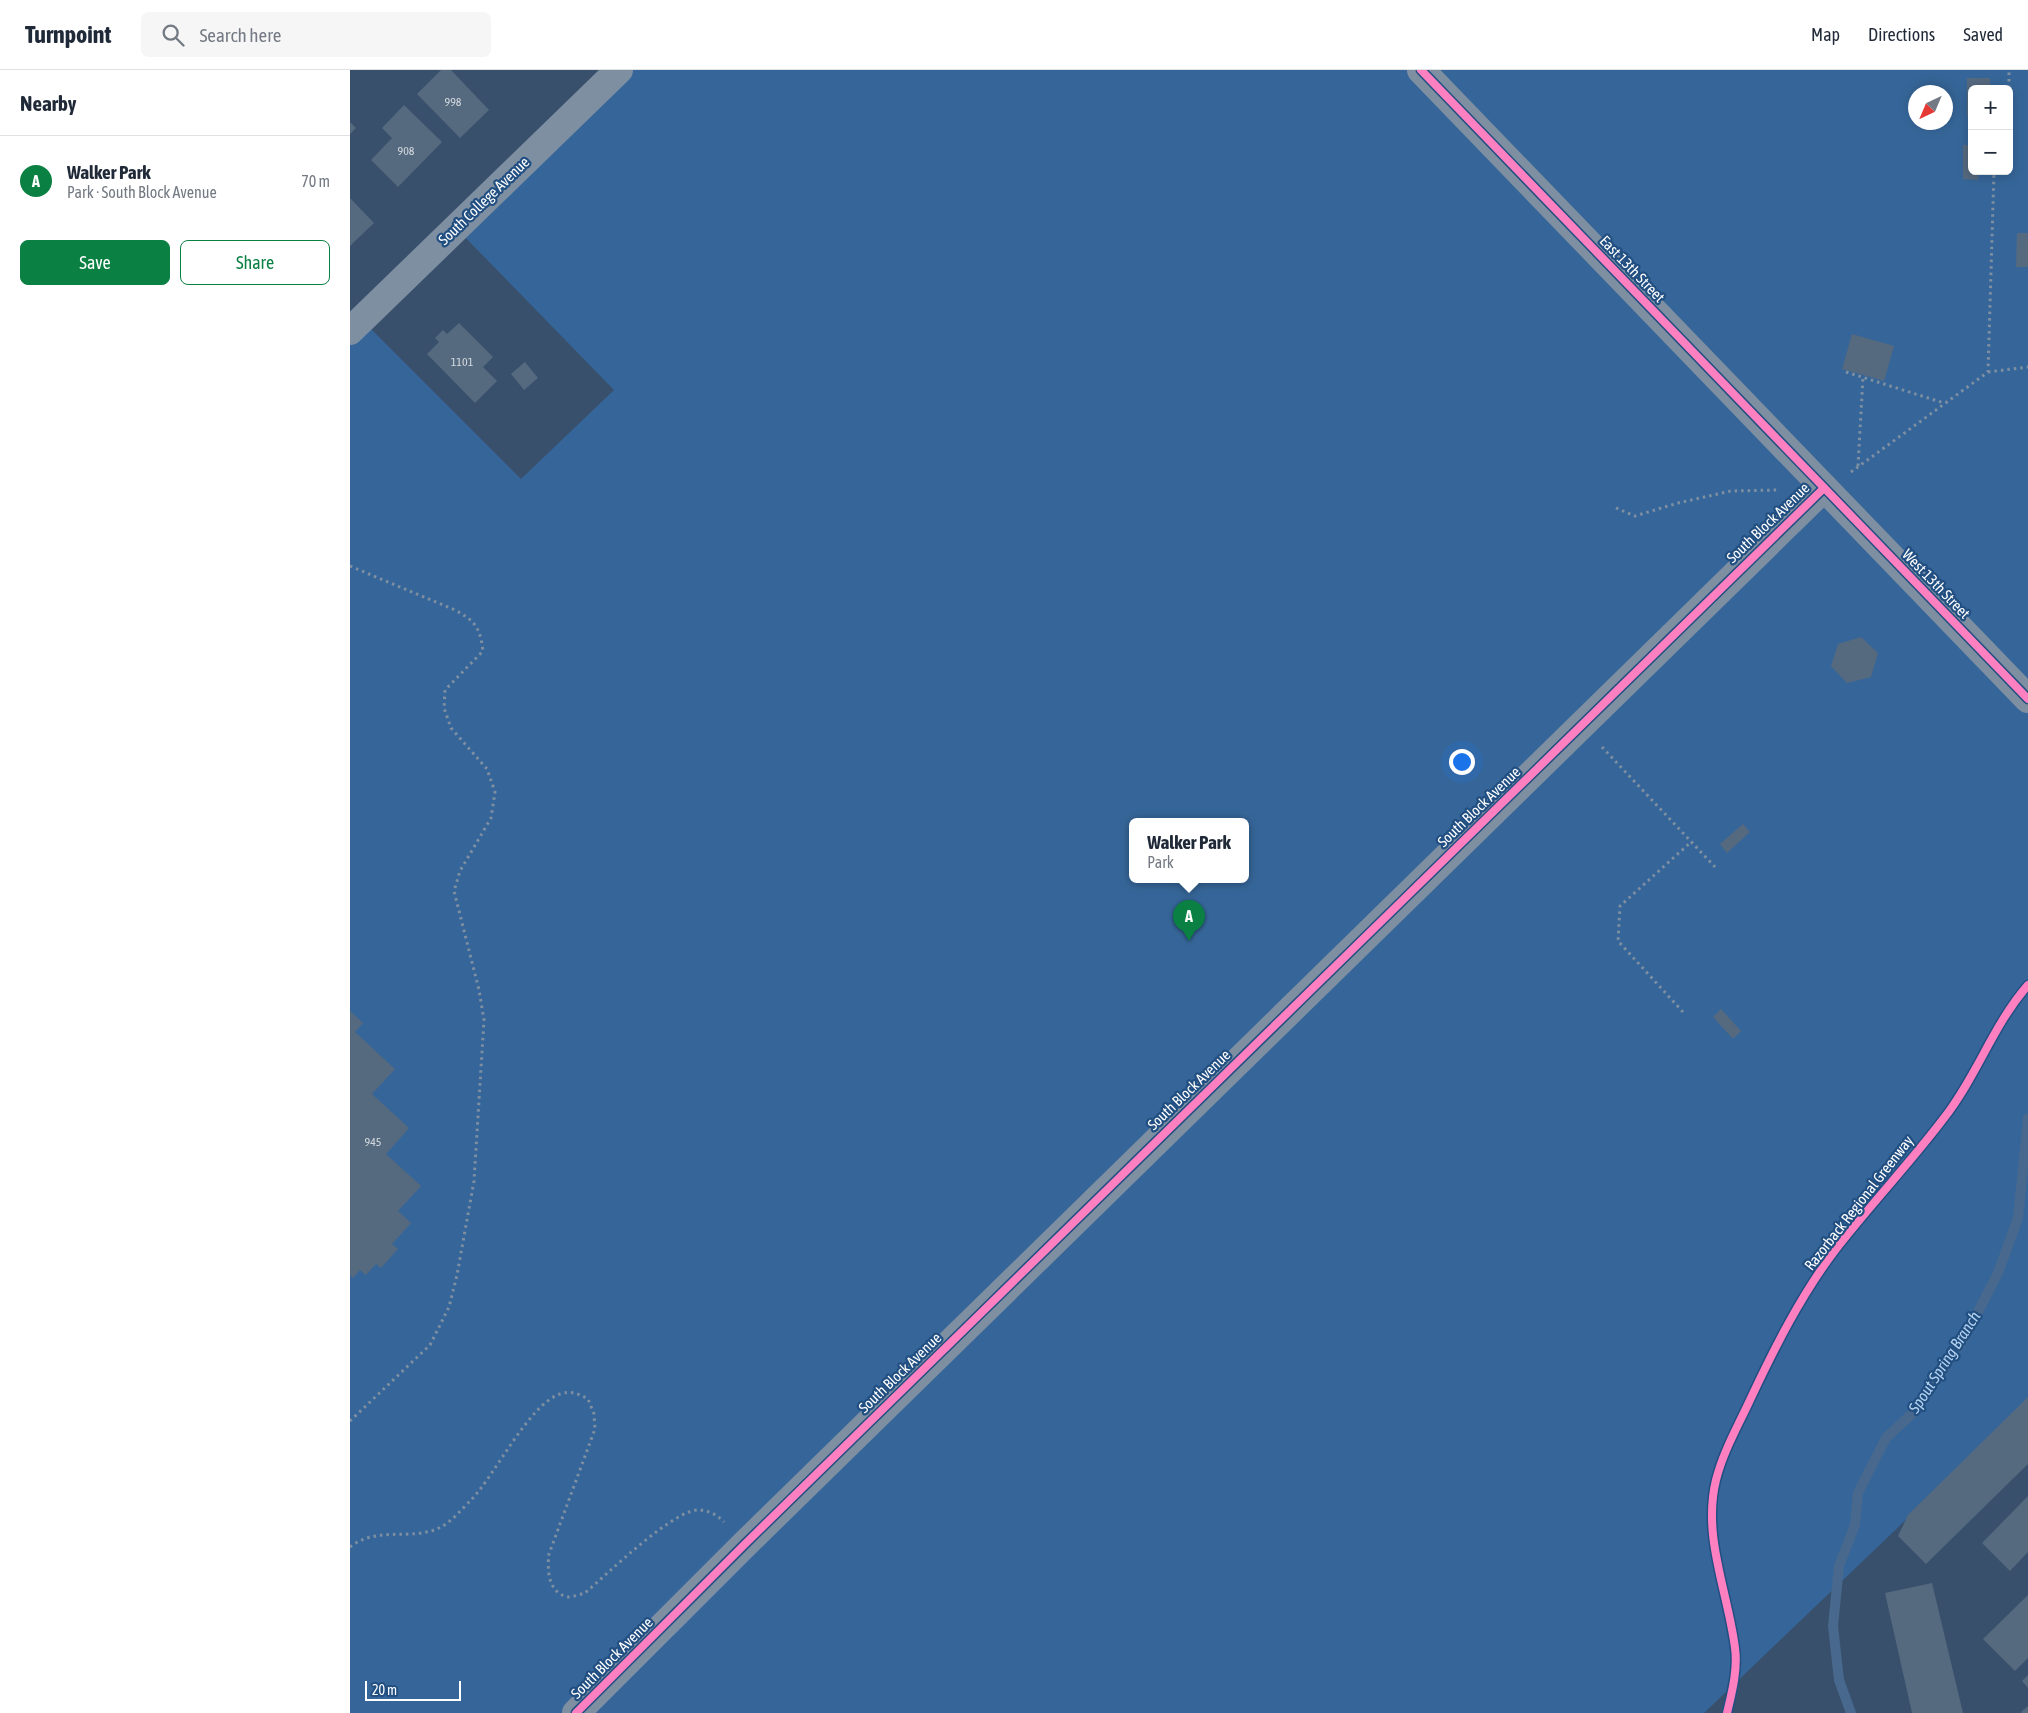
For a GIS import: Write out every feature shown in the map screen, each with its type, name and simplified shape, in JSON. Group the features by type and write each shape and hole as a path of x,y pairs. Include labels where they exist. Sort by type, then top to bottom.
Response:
{"street":[{"name":"South College Avenue","path":"352,324 619,70"},
{"name":"East 13th Street","path":"1421,70 1826,491"},
{"name":"West 13th Street","path":"1826,491 2028,699"},
{"name":"South Block Avenue","path":"576,1713 745,1544 1581,725 1826,491"}],"path":[{"path":"2010,70 2010,85"},
{"path":"1988,372 1994,175"},
{"path":"1616,508 1635,516 1678,503 1730,491 1826,491 1988,372 2028,367"},
{"path":"1846,372 1945,403"},
{"path":"1858,466 1863,377"},
{"path":"350,566 472,619 481,634 483,650 444,690 444,708 451,728 487,768 495,792 491,818 460,871 454,891 479,990 484,1020 474,1181 458,1275 449,1307 430,1344 350,1421"},
{"path":"1581,725 1715,867"},
{"path":"1683,1012 1618,941 1620,906 1691,842"},
{"path":"350,1547 358,1540 378,1534 419,1533 442,1526 471,1500 530,1420 545,1404 559,1394 574,1392 588,1399 594,1414 595,1429 549,1554 547,1572 555,1590 569,1597 585,1593 664,1526 684,1514 699,1509 717,1515 745,1544"}],"shaded area":[{"path":"619,70 2028,70 2028,1403 1704,1713 350,1713 350,331 362,320 521,479 614,390 456,228"}],"building":[{"path":"441,70 451,70 489,110 460,138 417,94"},
{"path":"1967,78 1990,78 1990,85 1968,85 1967,117"},
{"path":"404,105 442,142 398,187 371,160 392,138 382,128"},
{"path":"350,122 356,128 350,134"},
{"path":"1963,145 1968,145 1968,175 1979,175 1978,180 1963,179"},
{"path":"350,198 374,223 350,246"},
{"path":"2017,233 2028,233 2028,267 2016,267"},
{"path":"459,323 493,357 483,367 497,381 475,403 427,354 439,342 435,338 443,330 447,334"},
{"path":"1852,334 1894,346 1884,381 1842,369"},
{"path":"525,362 538,378 524,390 511,374"},
{"path":"1861,637 1878,653 1871,677 1847,683 1831,666 1838,644"},
{"path":"1743,824 1750,832 1727,853 1720,844"},
{"path":"1721,1009 1741,1031 1733,1039 1713,1017"},
{"path":"350,1011 363,1023 355,1032 395,1069 372,1094 409,1128 386,1154 421,1186 398,1211 411,1223 392,1244 398,1249 381,1268 376,1264 366,1275 360,1270 353,1278 350,1275"},
{"path":"2028,1397 2028,1464 1926,1564 1898,1536 1908,1515"},
{"path":"2028,1496 2028,1552 2010,1571 1982,1543"},
{"path":"1932,1583 1963,1713 1912,1713 1885,1593"},
{"path":"2028,1595 2028,1658 2015,1671 1983,1639"},
{"path":"2028,1675 2028,1688 2022,1681"},
{"path":"2028,1706 2028,1713 2021,1712"}],"waterway":[{"name":"Spout Spring Branch","path":"1851,1713 1839,1680 1833,1626 1839,1566 1855,1525 1858,1493 1886,1438 1916,1410 1965,1337 1998,1273 2018,1218 2028,1118"}],"cycle path":[{"path":"1421,70 2028,699"},
{"path":"576,1713 745,1544 1824,488"},
{"name":"Razorback Regional Greenway","path":"1727,1713 1734,1680 1736,1656 1732,1627 1714,1543 1712,1522 1716,1480 1727,1449 1759,1380 1811,1285 1849,1232 1918,1151 1956,1102 2005,1017 2028,985"}],"place":[{"name":"Walker Park","path":"1189,941"}]}
